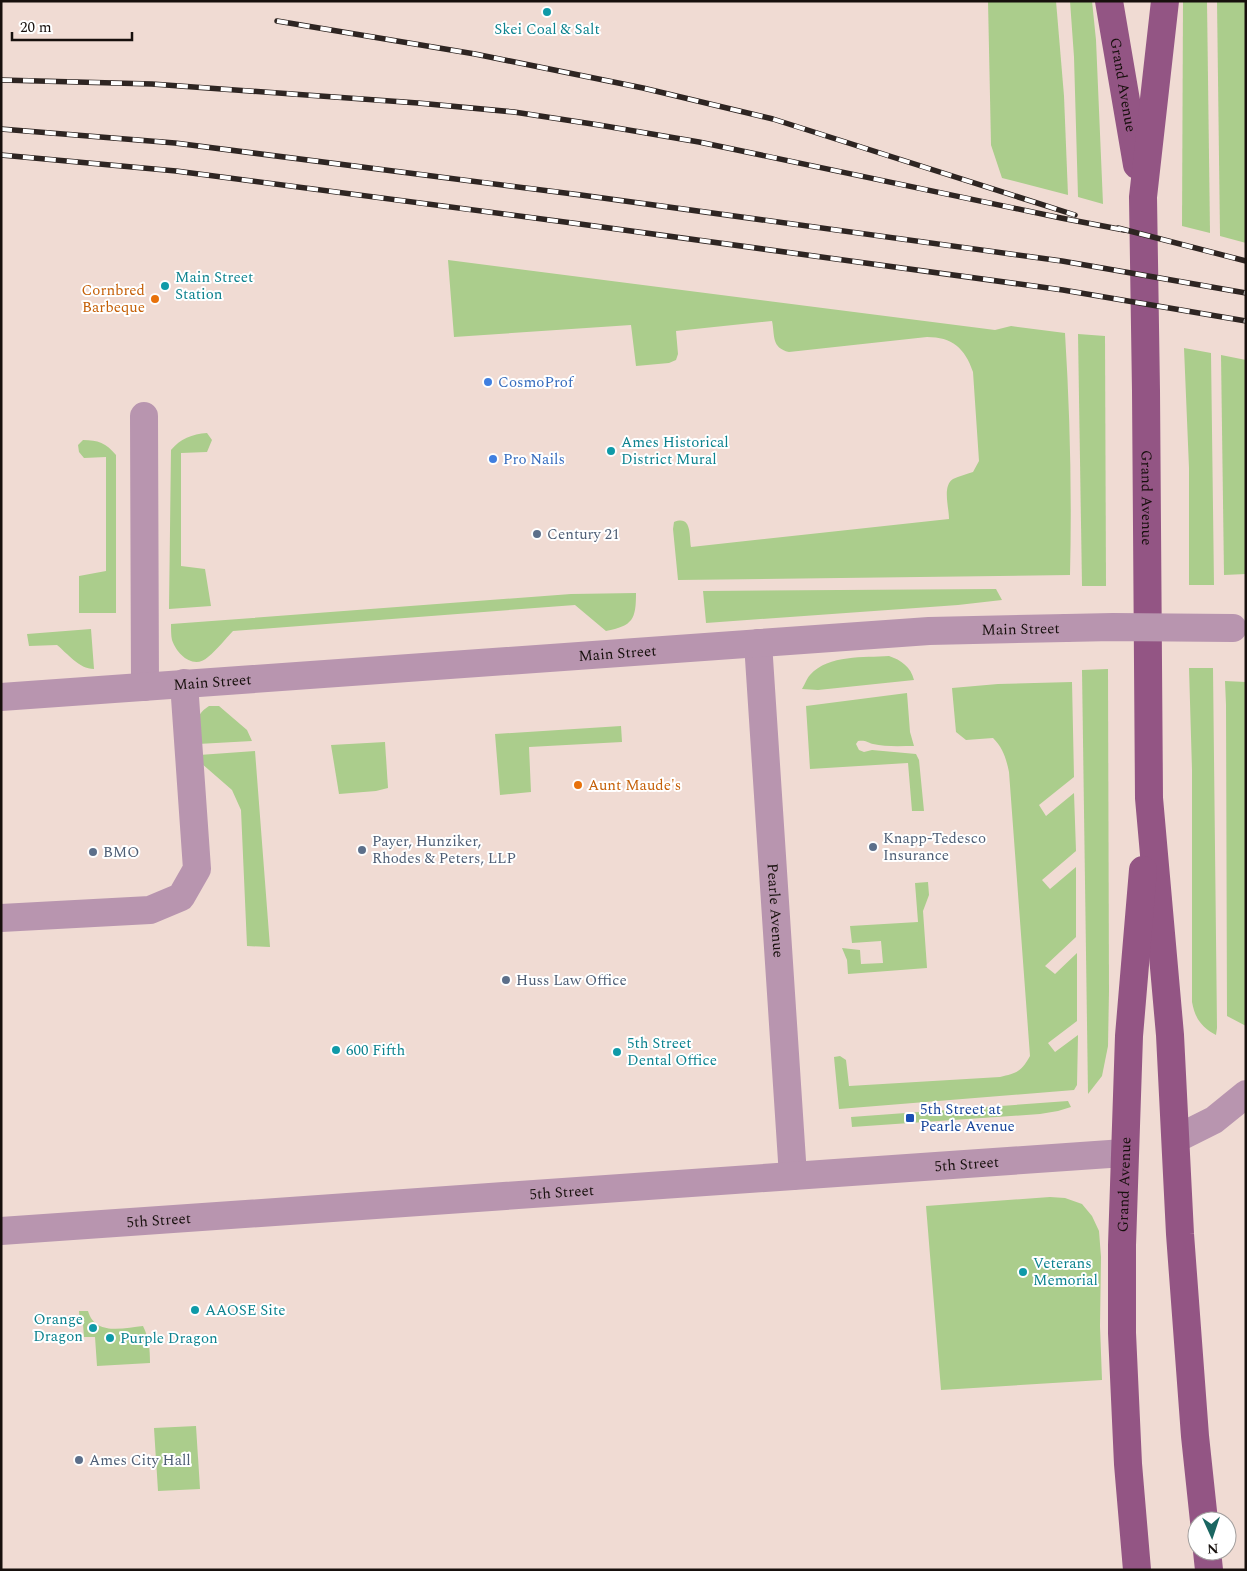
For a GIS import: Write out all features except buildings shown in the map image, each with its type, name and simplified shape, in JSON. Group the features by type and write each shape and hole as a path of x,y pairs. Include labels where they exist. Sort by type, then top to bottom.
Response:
{"main road":[{"name":"Grand Avenue","path":"1109,1 1142,197"},
{"name":"Grand Avenue","path":"1165,1 1142,197 1146,400 1148,798 1170,1035 1180,1234 1192,1398 1203,1511"},
{"name":"Grand Avenue","path":"1137,1570 1128,1464 1122,1333 1122,1245 1128,1036 1148,798"}],"street":[{"path":"144,416 145,687"},
{"name":"Main Street","path":"1,697 929,631 1123,627 1239,629"},
{"name":"Pearle Avenue","path":"758,643 793,1176"},
{"path":"1,918 150,910 181,897 197,869 184,683"},
{"path":"1176,1139 1214,1120 1246,1094"},
{"name":"5th Street","path":"1,1231 1124,1153"}],"green space":[{"path":"988,1 1056,1 1064,96 1068,195 1002,178 991,145"},
{"path":"1070,1 1092,1 1096,40 1103,204 1078,197 1074,57"},
{"path":"1183,1 1207,1 1210,233 1182,226"},
{"path":"1217,1 1246,1 1246,243 1220,236"},
{"path":"448,260 995,330 1011,326 1065,333 1070,454 1070,575 678,580 674,522 684,521 687,524 691,547 949,519 947,492 950,482 955,478 973,472 979,461 973,372 962,350 944,339 927,337 789,352 783,350 777,344 772,321 676,331 678,354 676,360 669,363 636,366 631,325 454,337"},
{"path":"1078,334 1105,336 1106,586 1082,586"},
{"path":"1184,348 1211,353 1214,585 1189,585 1189,468"},
{"path":"1221,355 1246,360 1246,574 1224,575"},
{"path":"207,433 212,440 207,452 181,453 181,566 205,569 211,606 169,609 171,450 187,438"},
{"path":"83,440 101,443 116,455 116,613 79,613 79,576 106,571 106,457 84,458 79,452 78,445"},
{"path":"996,589 1002,600 958,605 706,623 703,591"},
{"path":"636,593 634,615 631,620 622,627 606,631 575,605 233,631 203,661 197,662 187,659 178,651 174,646 171,635 171,624 571,594"},
{"path":"91,629 94,669 78,664 57,645 29,646 27,634"},
{"path":"889,656 905,665 911,671 914,680 818,690 802,689 810,675 827,663 847,658"},
{"path":"1189,668 1213,668 1216,1035 1206,1029 1200,1022 1192,1002 1192,770"},
{"path":"1108,669 1108,1046 1102,1076 1088,1094 1082,670"},
{"path":"1225,681 1246,682 1246,1026 1227,1016"},
{"path":"1072,682 1074,777 1039,805 1046,816 1074,793 1076,851 1042,880 1050,889 1076,867 1076,937 1045,966 1055,974 1077,953 1077,1021 1048,1043 1055,1052 1078,1035 1077,1085 1074,1090 839,1109 834,1057 840,1056 846,1060 849,1086 1000,1077 1018,1071 1030,1056 1007,762 993,738 966,740 956,732 952,688 998,684"},
{"path":"907,693 910,732 914,746 883,746 863,741 858,741 856,744 859,750 864,752 872,750 916,754 919,760 924,811 912,811 908,763 810,769 806,706"},
{"path":"209,706 219,706 247,730 252,741 198,744 198,718"},
{"path":"621,726 622,742 529,747 531,792 500,795 495,734"},
{"path":"385,742 388,788 376,791 339,794 331,745"},
{"path":"255,751 270,947 247,946 241,810 232,790 201,763 199,755"},
{"path":"928,882 929,895 923,911 927,968 848,974 847,960 842,948 860,950 861,964 883,963 881,941 852,943 850,926 918,922 915,883"},
{"path":"1068,1101 1071,1107 1040,1114 852,1127 851,1117"},
{"path":"1050,1197 1065,1198 1082,1204 1092,1216 1099,1231 1102,1380 941,1390 926,1206"},
{"path":"79,1311 88,1311 97,1324 111,1329 143,1326 149,1344 150,1363 97,1366 95,1337 84,1337"},
{"path":"196,1426 200,1489 158,1491 154,1428"}],"railway":[{"path":"277,21 475,54 643,88 773,119 1075,215"},
{"path":"1,80 152,84 418,103 514,112 699,142 1124,230"},
{"path":"1,129 175,143 581,195 1062,261 1246,293"},
{"path":"1,155 176,171 580,224 1063,290 1246,321"},
{"path":"1118,228 1246,261"}],"place":[{"name":"Skei Coal & Salt","path":"547,12"},
{"name":"Main Street Station","path":"165,286"},
{"name":"Cornbred Barbeque","path":"155,299"},
{"name":"CosmoProf","path":"488,382"},
{"name":"Ames Historical District Mural","path":"611,451"},
{"name":"Pro Nails","path":"493,459"},
{"name":"Century 21","path":"537,534"},
{"name":"Aunt Maude's","path":"578,785"},
{"name":"Knapp-Tedesco Insurance","path":"873,847"},
{"name":"Payer, Hunziker, Rhodes & Peters, LLP","path":"362,850"},
{"name":"BMO","path":"93,852"},
{"name":"Huss Law Office","path":"506,980"},
{"name":"600 Fifth","path":"336,1050"},
{"name":"5th Street Dental Office","path":"617,1052"},
{"name":"5th Street at Pearle Avenue","path":"910,1118"},
{"name":"Veterans Memorial","path":"1023,1272"},
{"name":"AAOSE Site","path":"195,1310"},
{"name":"Orange Dragon","path":"93,1328"},
{"name":"Purple Dragon","path":"110,1338"},
{"name":"Ames City Hall","path":"79,1460"}]}
